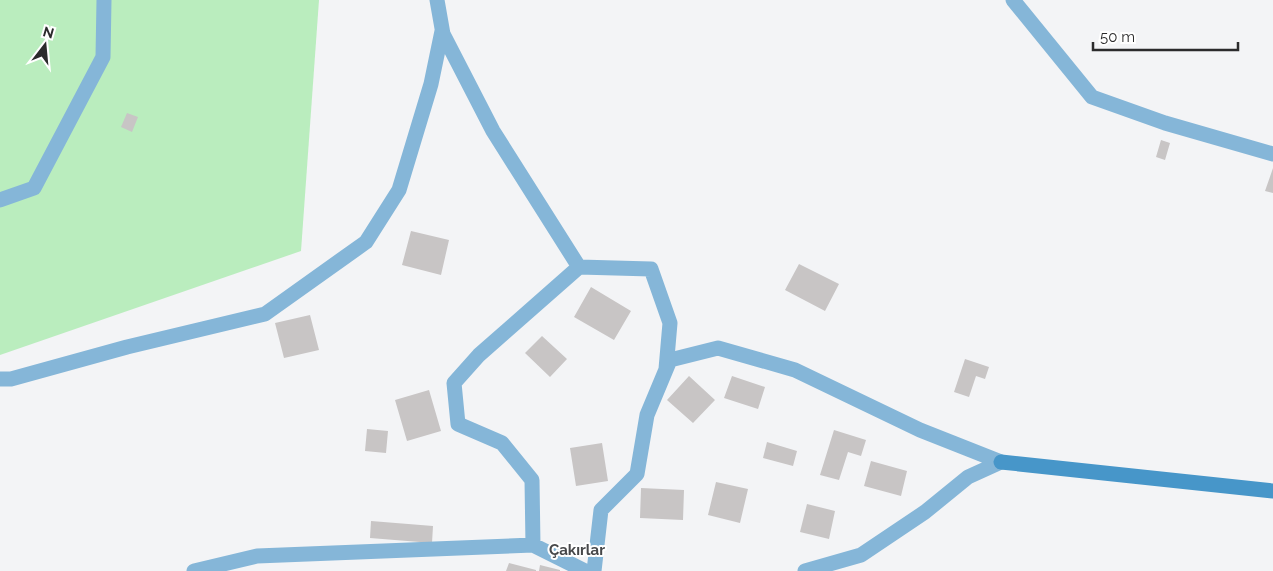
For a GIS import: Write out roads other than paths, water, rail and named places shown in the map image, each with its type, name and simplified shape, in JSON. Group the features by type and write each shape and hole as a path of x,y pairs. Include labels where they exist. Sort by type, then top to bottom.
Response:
{"street":[{"path":"0,200 34,188 103,57 104,0"},
{"path":"437,0 442,31 493,131 579,267"},
{"path":"1013,0 1092,97 1165,123 1273,154"},
{"path":"0,379 11,379 127,347 265,314 366,242 399,190 431,84 442,31"},
{"path":"533,545 532,480 502,443 458,424 454,383 480,355 579,267 651,269 670,323 666,370"},
{"path":"594,571 600,510 637,474 647,415 670,360 718,348 795,370 920,430 1001,462 1273,491"},
{"path":"805,571 861,555 925,512 968,476 1001,462"},
{"path":"194,571 258,556 533,545 585,571"}],"district":[{"name":"Çakırlar","path":"577,550"}]}
